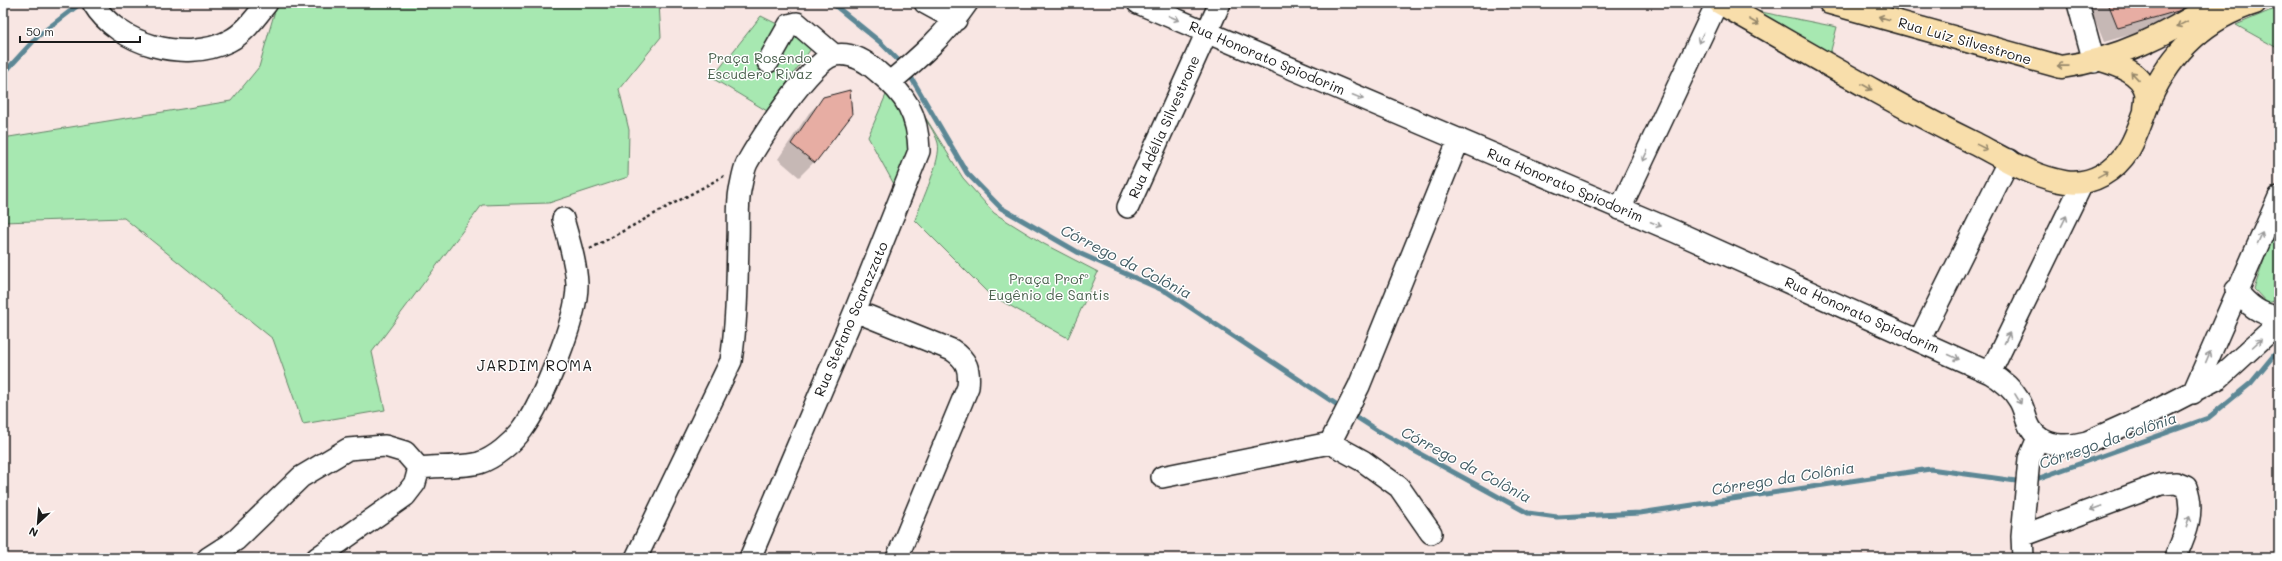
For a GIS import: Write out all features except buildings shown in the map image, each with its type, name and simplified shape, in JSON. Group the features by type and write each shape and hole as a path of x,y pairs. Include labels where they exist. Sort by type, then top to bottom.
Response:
{"main road":[{"path":"1719,3 1914,114 2046,177 2065,182 2083,182 2101,177 2115,167 2130,148 2145,111 2171,62 2181,49 2201,31 2223,6"},
{"name":"Rua Luiz Silvestrone","path":"1830,3 2061,67 2098,61"},
{"path":"2098,61 2223,6 2254,3"},
{"path":"2098,61 2129,70 2142,85 2146,93 2145,111"}],"street":[{"path":"93,3 112,26 132,39 149,46 174,50 205,48 227,42 240,34 267,3"},
{"path":"925,3 956,20"},
{"path":"895,78 929,48 956,20 968,3"},
{"name":"Rua Honorato Spiodorim","path":"1138,3 1676,232 1990,373 2012,391 2020,401 2030,428 2038,438"},
{"name":"Rua Adélia Silvestrone","path":"1128,207 1220,3"},
{"path":"1620,209 1719,3"},
{"path":"2078,3 2098,61"},
{"path":"636,558 731,361 736,328 740,191 746,164 795,91 818,65 834,55 797,23 789,25 768,62"},
{"name":"Rua Stefano Scarazzato","path":"750,558 855,311 919,151 919,130 910,105 895,78 852,55 834,55"},
{"path":"1334,437 1359,386 1459,139"},
{"path":"1919,341 2009,160"},
{"path":"1990,373 2083,182"},
{"path":"2193,393 2236,290 2279,197"},
{"path":"419,468 479,463 505,448 522,430 554,367 571,322 577,285 574,258 563,219"},
{"path":"2236,290 2245,302 2257,311 2279,317"},
{"path":"855,311 952,350 962,356 968,365 970,374 968,387 897,558"},
{"path":"2023,558 2022,536 2029,459 2038,438 2053,444 2070,446 2087,442 2193,393 2219,378 2279,323"},
{"path":"1162,477 1334,437"},
{"path":"1334,437 1363,461 1399,487 1431,533"},
{"path":"208,558 236,540 301,476 348,449 385,446 404,452 419,468"},
{"path":"317,558 405,496 415,483 419,468"},
{"path":"2022,536 2161,484 2176,483 2186,488 2191,499 2190,516 2175,558"}],"path":[{"path":"574,258 746,164"}],"green space":[{"path":"305,3 659,3 661,37 619,89 629,130 628,177 549,203 482,205 372,352 385,410 303,424 273,339 124,218 3,222 3,138 231,101 259,67 276,7"},
{"path":"2279,9 2279,49 2236,25 2269,11"},
{"path":"1751,10 1837,27 1830,54"},
{"name":"Praça Rosendo Escudero Rivaz","path":"761,16 815,43 767,111 712,78"},
{"path":"888,90 901,102 912,148 895,186 868,137"},
{"name":"Praça Profº Eugênio de Santis","path":"922,112 963,178 994,213 1044,244 1098,272 1068,338 989,294 915,220 934,170 938,150 937,139"},
{"path":"2274,231 2279,234 2279,300 2267,303 2254,289"}],"waterway":[{"name":"Córrego da Colônia","path":"832,3 880,42 903,65"},
{"path":"3,74 38,36 77,6"},
{"name":"Córrego da Colônia","path":"908,72 967,173 1001,208 1081,254 1167,292 1342,408"},
{"name":"Córrego da Colônia","path":"2031,481 2208,418 2251,383 2279,349"},
{"name":"Córrego da Colônia","path":"1350,413 1378,431 1528,513 1557,517 1640,513 1930,469 2023,482"}],"district":[{"name":"JARDIM ROMA","path":"535,366"}]}
